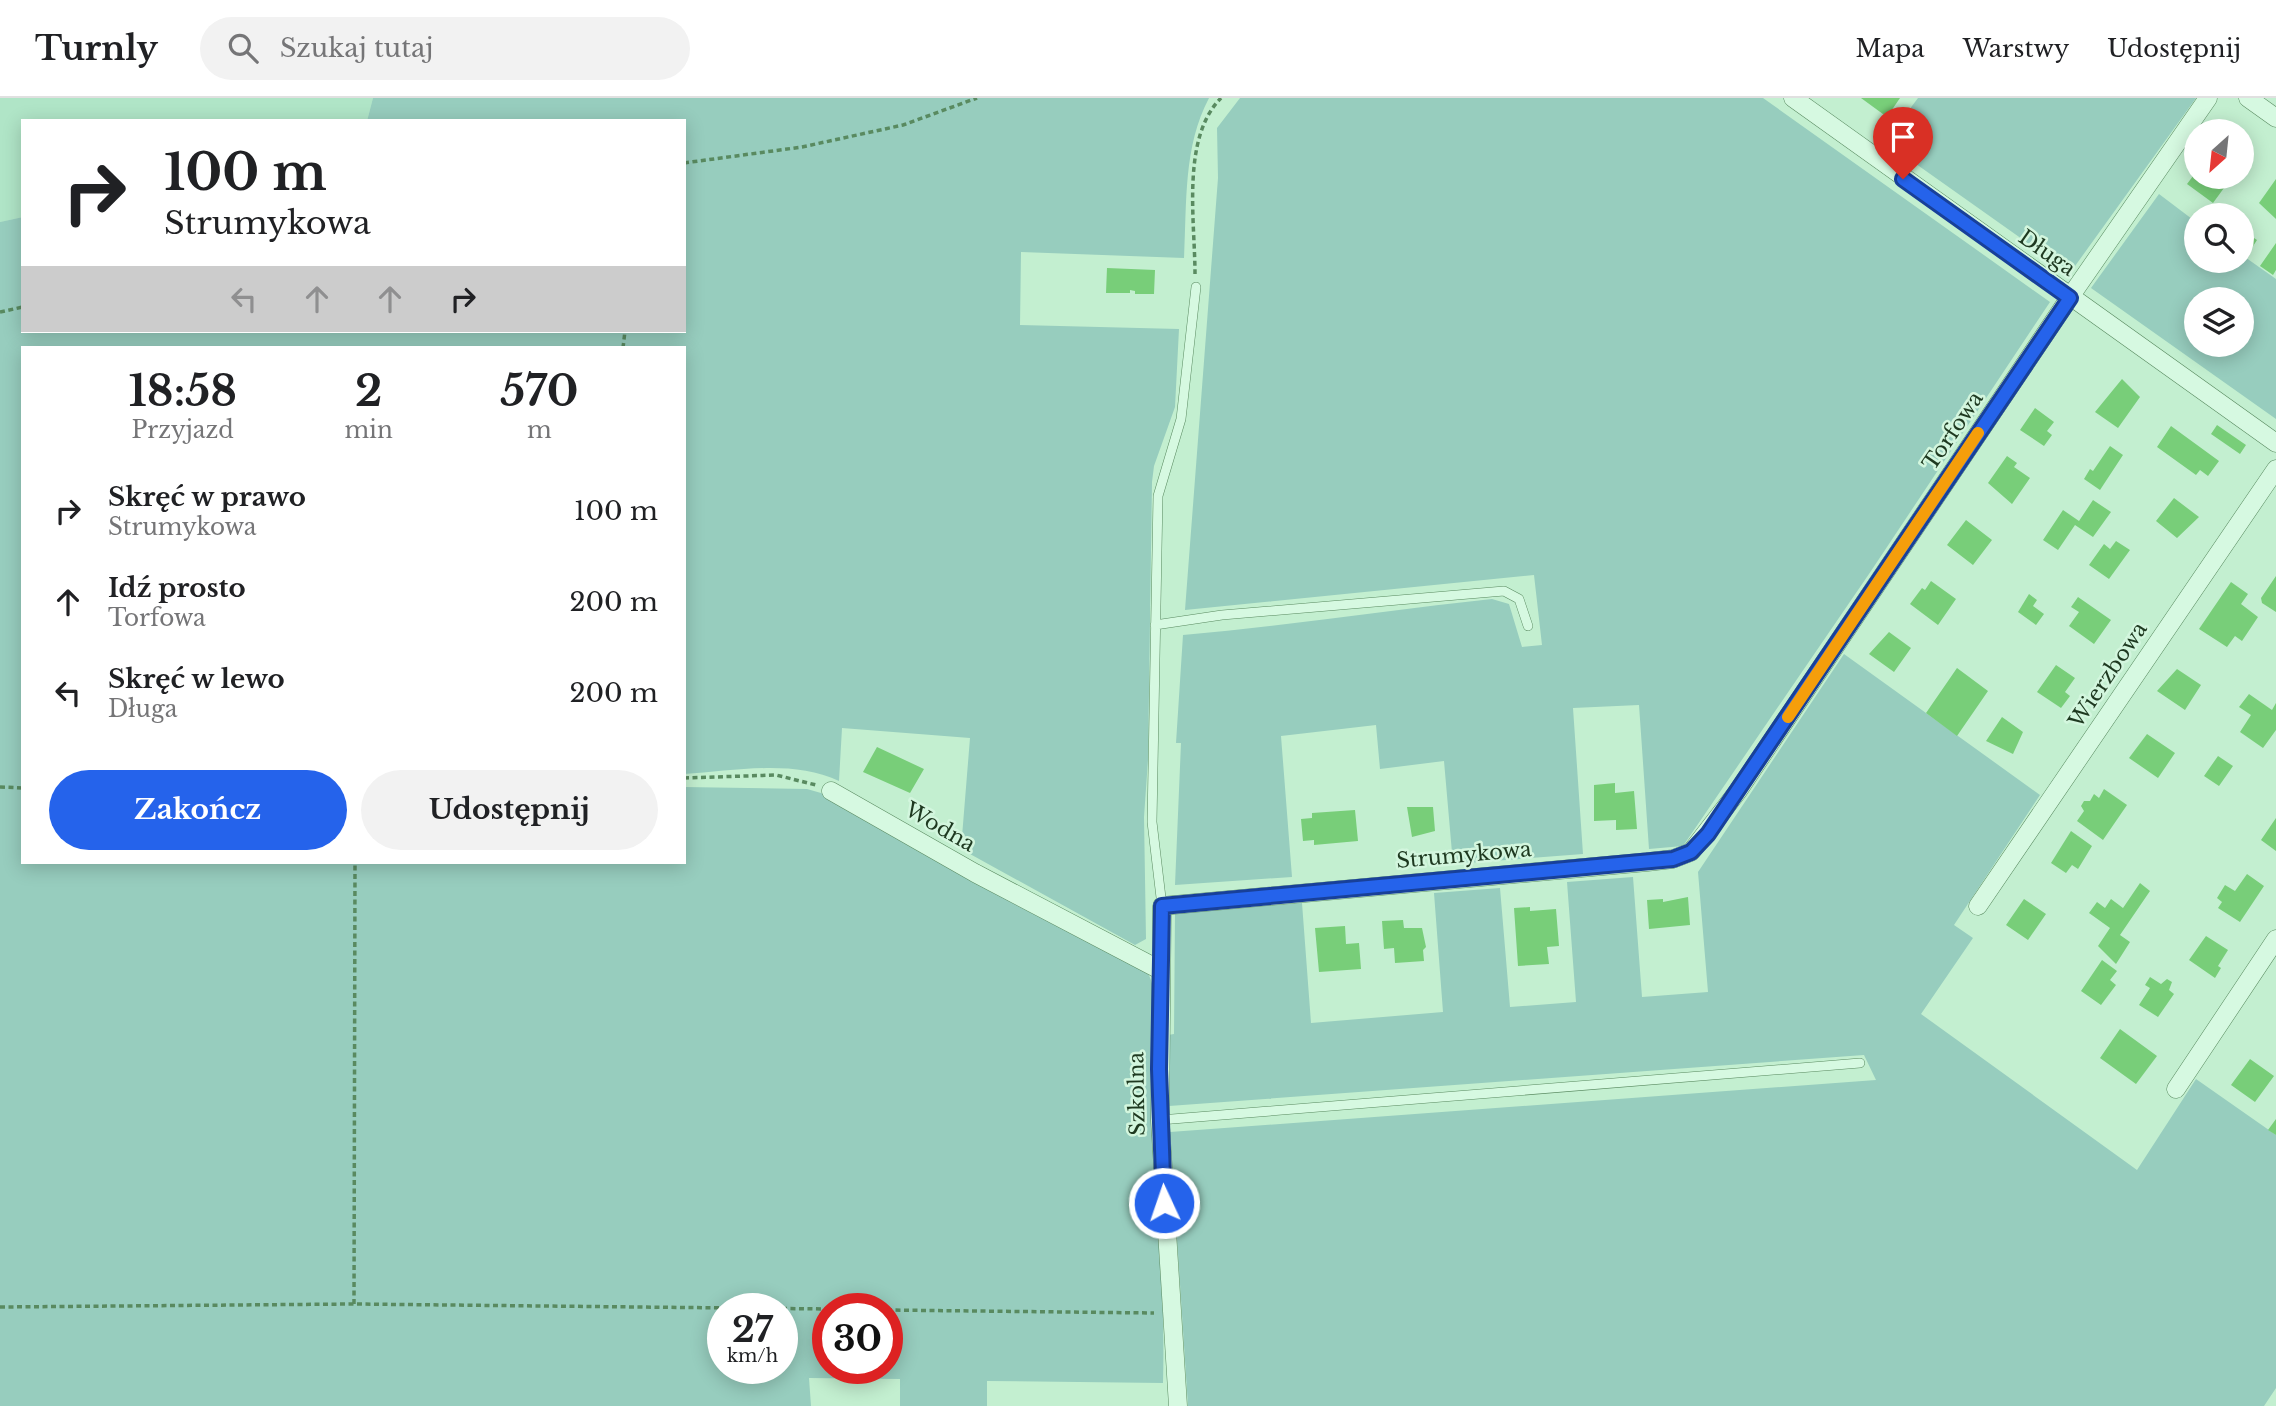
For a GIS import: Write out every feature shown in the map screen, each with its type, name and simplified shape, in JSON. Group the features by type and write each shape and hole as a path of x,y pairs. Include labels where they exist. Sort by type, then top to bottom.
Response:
{"street":[{"name":"Długa","path":"1793,98 2276,443"},
{"name":"Torfowa","path":"1738,790 2208,98"},
{"path":"2248,98 2276,118"},
{"name":"Wierzbowa","path":"1978,906 2276,468"},
{"name":"Strumykowa","path":"1162,906 1673,859 1691,852 1738,790"},
{"name":"Wodna","path":"831,791 975,873 1160,970"},
{"name":"Szkolna","path":"1162,906 1160,1120 1178,1406"},
{"path":"2176,1089 2276,939"}],"lane":[{"path":"1162,906 1152,821 1158,496 1181,419 1196,287"},
{"path":"1155,625 1222,615 1504,591 1519,598 1528,626"},
{"path":"1160,1120 1860,1063"}],"path":[{"path":"686,163 802,148 903,125 977,98"},
{"path":"1196,287 1194,168 1199,131 1210,108 1221,98"},
{"path":"0,312 21,307"},
{"path":"686,778 776,775 808,781 831,791"},
{"path":"0,787 21,788"},
{"path":"354,1304 355,864"},
{"path":"0,1307 354,1304 812,1309"},
{"path":"903,1310 1171,1314"}],"green space":[{"path":"0,98 373,98 368,119 21,119 21,217 0,222"}],"shaded area":[{"path":"373,98 1209,98 1190,156 1184,258 1021,252 1020,325 1179,329 1175,407 1154,466 1152,482 1148,760 1144,817 1146,939 1135,945 961,849 970,738 842,728 839,781 821,774 783,768 686,774 686,346 21,346 21,864 686,864 686,787 807,789 821,793 1145,969 1150,977 1154,998 1152,1053 1163,1300 1163,1383 987,1381 987,1406 900,1406 900,1384 903,1384 903,1293 812,1293 812,1378 809,1378 811,1406 0,1406 0,222 21,217 21,333 686,333 686,119 368,119"},
{"path":"1240,98 1763,98 2050,302 1683,846 1649,849 1639,705 1573,708 1583,854 1453,864 1444,761 1380,769 1376,725 1281,736 1292,877 1175,885 1181,743 1176,743 1183,635 1492,599 1509,604 1522,647 1542,645 1534,575 1185,610 1218,178 1217,128"},
{"path":"1918,98 2196,98 2070,273 1885,142"},
{"path":"2159,194 2184,213 2184,273 2254,273 2254,263 2276,279 2276,419 2188,357 2254,357 2254,287 2184,287 2184,354 2091,288"},
{"path":"1844,654 2040,795 1954,925 1973,938 1921,1014 2137,1170 2196,1079 2276,1135 2276,1388 2264,1406 1188,1406 1170,1132 1876,1080 1864,1055 1169,1106 1168,1035 1174,1034 1175,914 1302,903 1311,1023 1443,1012 1434,893 1500,888 1510,1007 1576,1002 1567,882 1633,877 1642,997 1708,992 1698,872"}],"building":[{"path":"1861,98 1900,98 1887,117"},
{"path":"2276,179 2276,219 2259,203"},
{"path":"2194,189 2223,189 2213,203"},
{"path":"2276,243 2276,270 2273,275 2260,266"},
{"path":"1107,268 1155,270 1154,294 1135,294 1135,291 1130,290 1130,293 1106,293"},
{"path":"2122,379 2140,397 2118,428 2095,412"},
{"path":"2035,408 2054,422 2047,431 2052,435 2044,446 2020,430"},
{"path":"2217,425 2246,445 2240,454 2211,434"},
{"path":"2171,426 2219,461 2208,476 2200,470 2196,475 2157,447"},
{"path":"2110,446 2123,455 2100,490 2084,479 2090,469 2093,471"},
{"path":"2007,456 2017,463 2014,467 2030,478 2012,504 1988,483"},
{"path":"2174,498 2199,517 2177,538 2156,521"},
{"path":"2093,500 2111,512 2093,537 2075,525 2058,550 2043,540 2063,510 2079,521"},
{"path":"1966,520 1992,540 1973,565 1947,545"},
{"path":"2116,541 2130,550 2109,579 2089,565 2104,544 2110,549"},
{"path":"2276,576 2276,612 2262,603 2261,598"},
{"path":"1931,581 1956,599 1938,625 1910,604"},
{"path":"2231,582 2248,594 2241,604 2258,617 2242,641 2235,636 2227,647 2199,629"},
{"path":"2029,594 2037,600 2033,606 2044,614 2036,625 2018,612"},
{"path":"2078,597 2111,620 2094,644 2069,626 2079,612 2071,607"},
{"path":"1889,632 1911,648 1894,672 1869,654"},
{"path":"2056,665 2075,678 2065,692 2070,696 2061,708 2037,692"},
{"path":"1957,668 1988,691 1957,736 1926,713"},
{"path":"2177,669 2201,685 2185,710 2157,691"},
{"path":"2249,694 2272,710 2276,703 2276,730 2263,748 2240,732 2251,715 2239,707"},
{"path":"2002,717 2023,732 2013,754 1986,741"},
{"path":"2147,734 2175,753 2158,778 2129,758"},
{"path":"877,747 924,769 910,793 863,772"},
{"path":"2218,756 2233,766 2219,786 2204,776"},
{"path":"1615,783 1615,793 1634,791 1637,829 1616,830 1616,820 1594,821 1594,785"},
{"path":"2104,789 2127,805 2103,840 2077,821 2084,811 2081,806 2084,801 2090,801 2094,794 2099,798"},
{"path":"1407,807 1433,807 1435,831 1412,837"},
{"path":"1355,810 1358,841 1314,845 1314,840 1303,841 1301,819 1312,818 1312,813"},
{"path":"2276,818 2276,851 2261,840"},
{"path":"2071,831 2092,846 2078,869 2072,865 2066,873 2051,863"},
{"path":"2247,874 2264,886 2240,922 2218,908 2222,902 2217,898 2225,885 2235,891"},
{"path":"2140,883 2150,891 2120,935 2130,942 2116,964 2098,946 2110,928 2089,913 2097,902 2105,908 2111,899 2123,908"},
{"path":"1688,897 1690,925 1649,929 1647,900 1663,899 1663,902"},
{"path":"2024,899 2046,914 2028,940 2006,925"},
{"path":"1530,907 1530,911 1556,909 1559,946 1547,947 1549,964 1518,966 1514,908"},
{"path":"1403,920 1404,928 1422,928 1426,947 1423,950 1424,961 1395,963 1394,948 1384,949 1382,921"},
{"path":"1345,926 1346,944 1359,943 1361,969 1319,972 1315,928"},
{"path":"2206,936 2228,950 2218,966 2221,968 2215,978 2189,960"},
{"path":"2102,960 2117,971 2110,980 2116,985 2101,1005 2081,991"},
{"path":"2150,977 2161,984 2167,979 2172,982 2169,990 2174,994 2158,1017 2139,1005 2150,988 2145,985"},
{"path":"2120,1029 2157,1056 2136,1084 2100,1058"},
{"path":"2250,1059 2274,1076 2255,1102 2231,1085"},
{"path":"2276,1119 2276,1135 2268,1130"}],"slow traffic":[{"path":"1788,717 1978,433"}],"route":[{"path":"1164,1203 1159,1069 1162,906 1673,859 1691,852 1708,834 2070,298 1903,179"}]}
